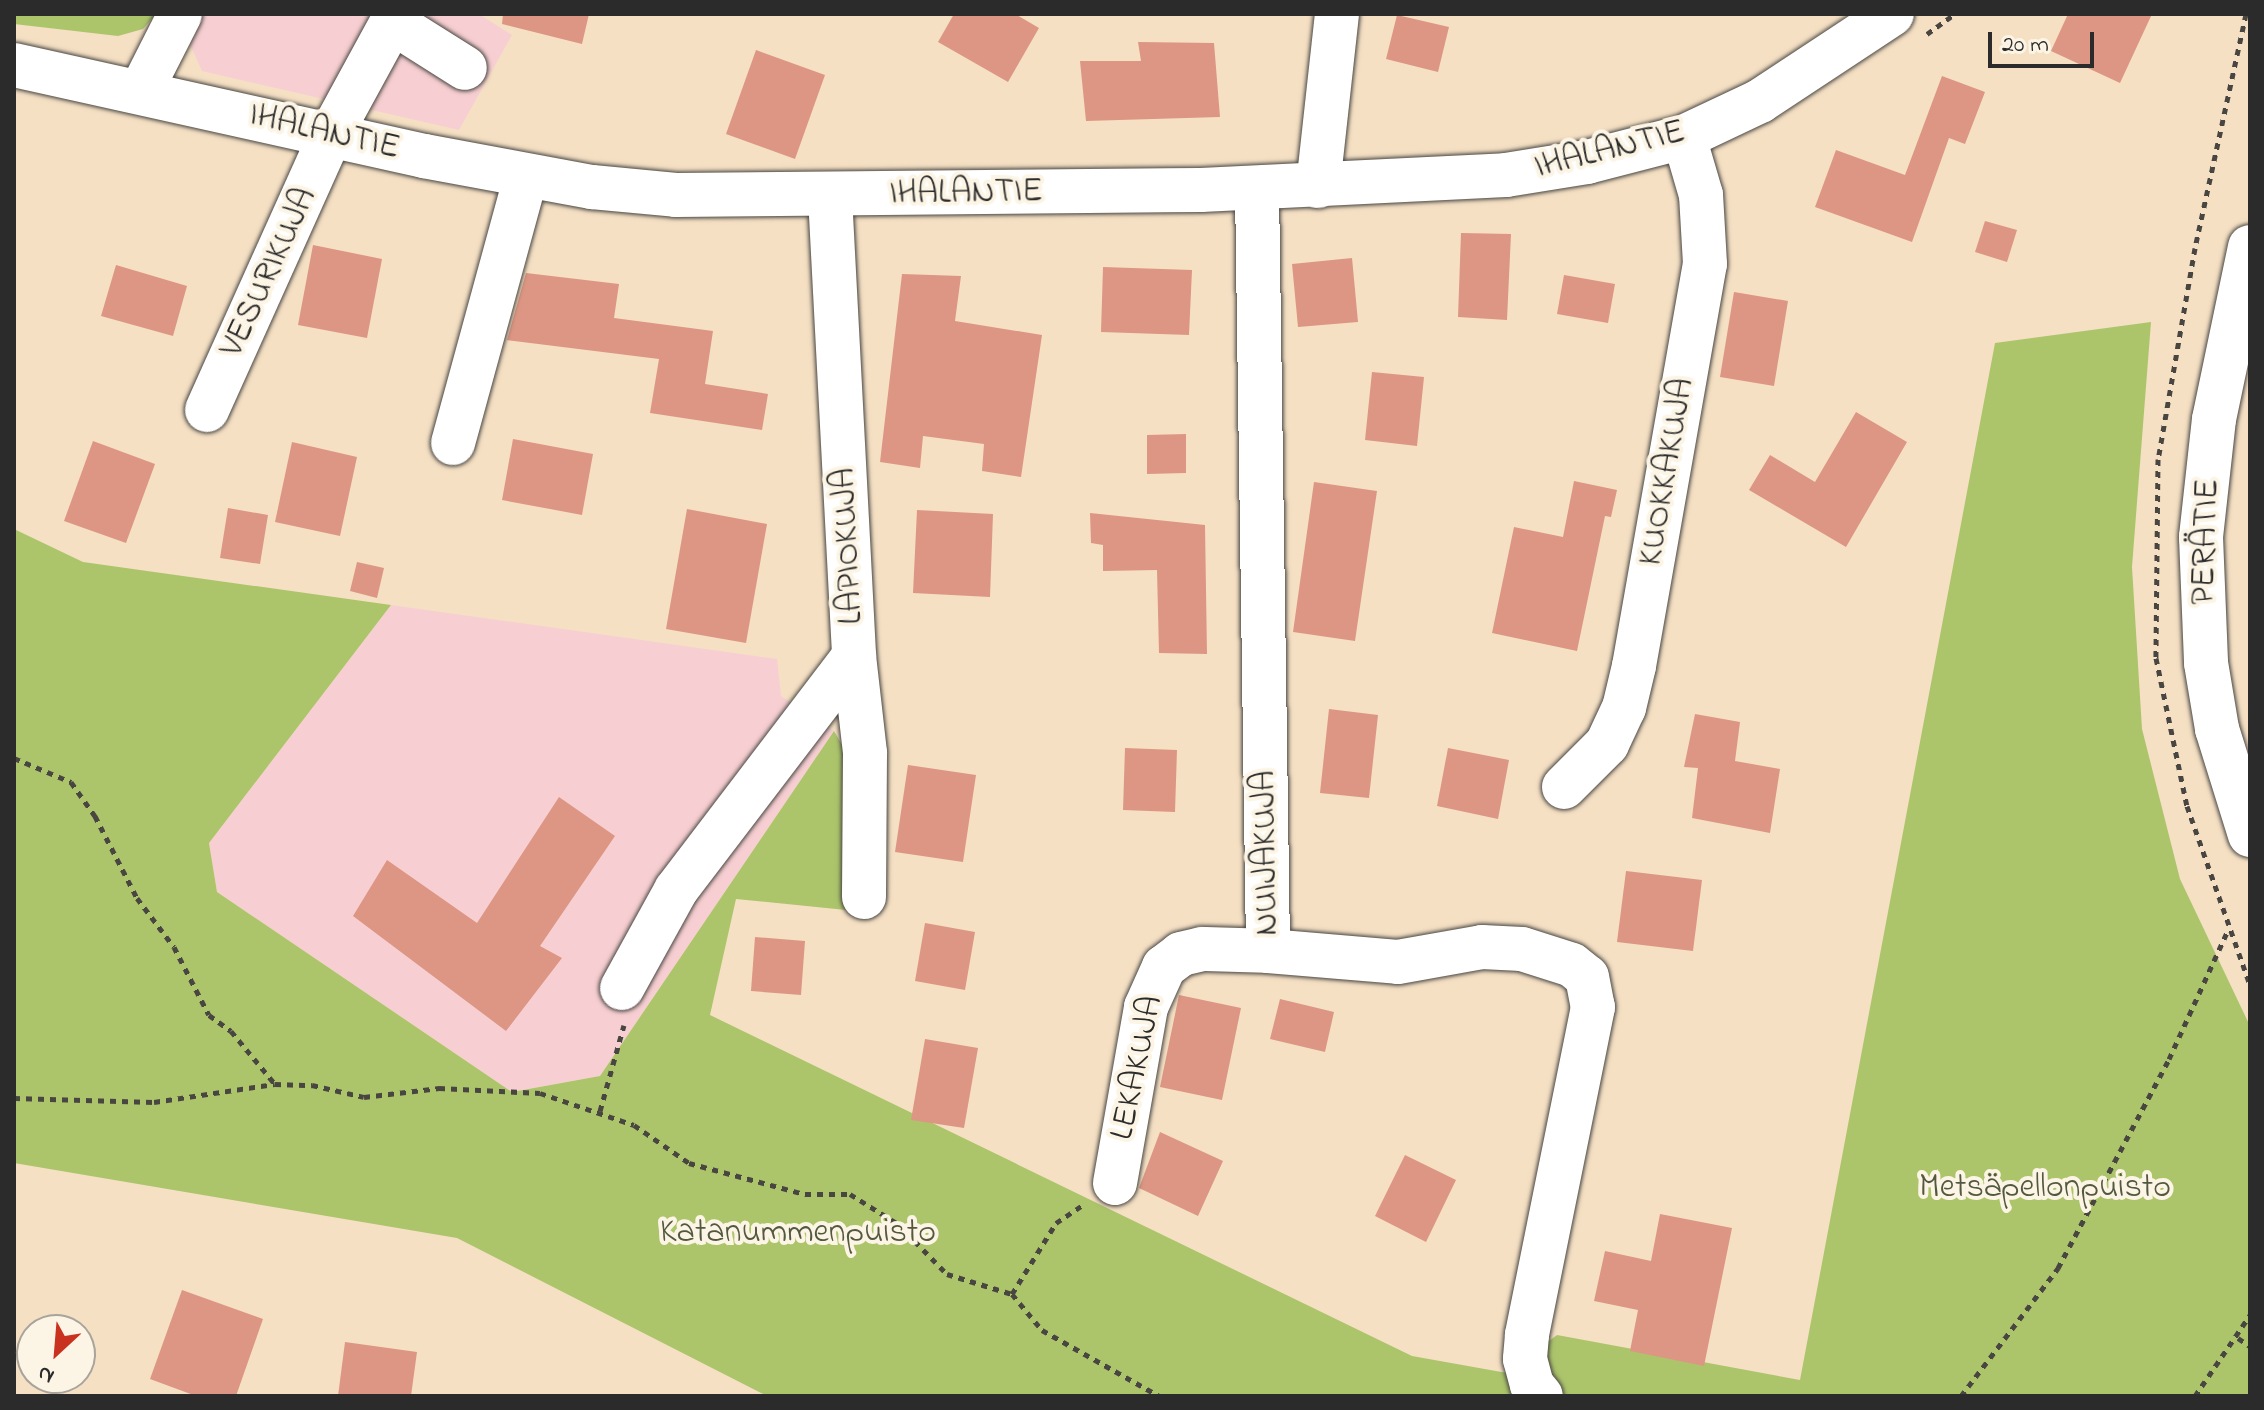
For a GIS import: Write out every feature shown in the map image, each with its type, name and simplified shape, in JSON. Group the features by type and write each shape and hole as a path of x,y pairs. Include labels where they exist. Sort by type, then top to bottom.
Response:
{"street":[{"path":"141,91 180,14"},
{"path":"1318,186 1337,14"},
{"name":"IHALANTIE","path":"14,65 526,177 676,195 830,196 1257,188 1506,175 1587,162 1684,137 1760,101 1845,50 1892,14"},
{"name":"VESURIKUJA","path":"207,410 331,134 392,22 465,68"},
{"name":"KUOKKAKUJA","path":"1564,787 1607,744 1624,708 1634,666 1705,264 1701,195 1684,137"},
{"path":"453,443 526,177"},
{"name":"NUIJAKUJA","path":"1257,188 1268,951 1398,962 1482,947 1522,949 1572,965 1587,977 1593,1007 1527,1335 1525,1359 1532,1385 1541,1396"},
{"name":"LAPIOKUJA","path":"830,196 854,656 867,781 864,897"},
{"name":"PERÄTIE","path":"2250,247 2214,419 2201,537 2206,663 2217,729 2250,835"},
{"path":"622,988 676,890 854,656"},
{"name":"LEKAKUJA","path":"1115,1183 1146,1007 1164,967 1181,954 1202,949 1268,951"}],"path":[{"path":"2158,459 2195,248 2246,14"},
{"path":"14,758 71,782 95,816 137,898 174,947 209,1015 231,1031 275,1084"},
{"path":"1961,1396 2058,1268 2169,1059 2228,929"},
{"path":"600,1111 625,1036 622,988"},
{"path":"14,1098 154,1102 275,1084 312,1085 364,1097 439,1088 540,1093 634,1125 689,1163 805,1194 850,1194 898,1224 947,1274 1012,1294 1042,1330 1159,1396"},
{"path":"1012,1294 1056,1223 1115,1183"},
{"path":"2195,1396 2250,1315"},
{"path":"2237,1338 2250,1346"}],"shaded area":[{"path":"203,14 479,14 512,35 459,130 202,71 189,42"},
{"path":"391,605 777,659 781,696 834,731 600,1076 512,1092 217,892 209,843"}],"green space":[{"path":"14,14 156,14 143,29 118,36 14,24"},
{"path":"2151,322 2132,567 2142,729 2180,879 2250,1026 2250,1396 767,1396 457,1238 14,1163 14,529 83,562 391,605 209,843 217,892 512,1092 600,1076 834,731 845,750 846,910 736,899 710,1015 1412,1356 1507,1373 1557,1335 1800,1380 1995,343"}],"building":[{"path":"503,14 589,14 582,44 502,24"},
{"path":"954,14 1015,14 1039,28 1008,82 938,42"},
{"path":"2068,14 2152,14 2120,83 2051,51"},
{"path":"1397,15 1449,27 1438,72 1386,59"},
{"path":"1138,42 1214,43 1220,117 1086,121 1080,61 1141,61"},
{"path":"756,50 825,75 795,159 726,134"},
{"path":"1942,76 1985,92 1965,144 1949,138 1912,242 1815,207 1836,150 1905,175"},
{"path":"1985,221 2017,230 2007,262 1975,252"},
{"path":"1461,233 1511,234 1507,320 1458,317"},
{"path":"313,245 382,259 367,338 298,325"},
{"path":"1352,258 1358,322 1298,327 1292,264"},
{"path":"116,265 187,286 173,336 101,316"},
{"path":"1103,267 1192,270 1189,335 1101,332"},
{"path":"526,273 619,284 614,318 713,331 705,384 768,394 762,430 650,413 659,359 507,340"},
{"path":"902,274 961,276 955,321 1042,335 1021,477 982,471 984,444 923,436 920,468 880,462"},
{"path":"1564,275 1615,284 1608,323 1557,314"},
{"path":"1734,292 1788,301 1774,386 1720,377"},
{"path":"1372,372 1424,377 1417,446 1365,440"},
{"path":"1856,412 1907,442 1846,547 1749,490 1770,455 1815,482"},
{"path":"1186,434 1186,473 1147,474 1147,435"},
{"path":"513,439 593,454 582,515 502,500"},
{"path":"93,441 155,464 126,543 64,521"},
{"path":"292,442 357,457 340,536 275,522"},
{"path":"1574,481 1617,490 1611,517 1605,516 1577,651 1492,633 1514,527 1563,537"},
{"path":"1314,482 1377,491 1355,641 1293,632"},
{"path":"228,508 268,515 260,564 220,558"},
{"path":"687,509 767,524 746,643 666,629"},
{"path":"917,510 993,514 990,597 913,593"},
{"path":"1090,513 1205,525 1207,654 1159,653 1157,570 1103,571 1103,545 1091,543"},
{"path":"357,562 384,568 377,598 350,591"},
{"path":"1329,709 1378,715 1369,798 1320,793"},
{"path":"1695,714 1740,722 1735,761 1780,769 1770,833 1692,818 1698,768 1684,767"},
{"path":"1125,748 1177,750 1175,812 1123,810"},
{"path":"1448,748 1509,760 1498,819 1437,806"},
{"path":"908,765 976,775 963,862 895,852"},
{"path":"559,797 615,836 540,946 562,958 506,1031 353,916 387,860 477,923"},
{"path":"1626,871 1702,880 1693,951 1617,942"},
{"path":"925,923 975,932 965,990 915,981"},
{"path":"755,937 805,941 801,995 751,991"},
{"path":"1179,995 1241,1008 1222,1100 1160,1087"},
{"path":"1280,999 1334,1012 1325,1052 1270,1039"},
{"path":"925,1039 978,1048 964,1128 911,1120"},
{"path":"1160,1132 1223,1161 1198,1216 1139,1188"},
{"path":"1405,1155 1456,1180 1426,1242 1375,1216"},
{"path":"1660,1214 1732,1228 1704,1366 1630,1351 1638,1310 1594,1301 1605,1251 1651,1261"},
{"path":"182,1290 263,1319 236,1396 196,1396 150,1379"},
{"path":"345,1342 417,1352 411,1396 338,1396"}],"park label":[{"name":"Metsäpellonpuisto","path":"2045,1189"},
{"name":"Katanummenpuisto","path":"798,1234"}]}
